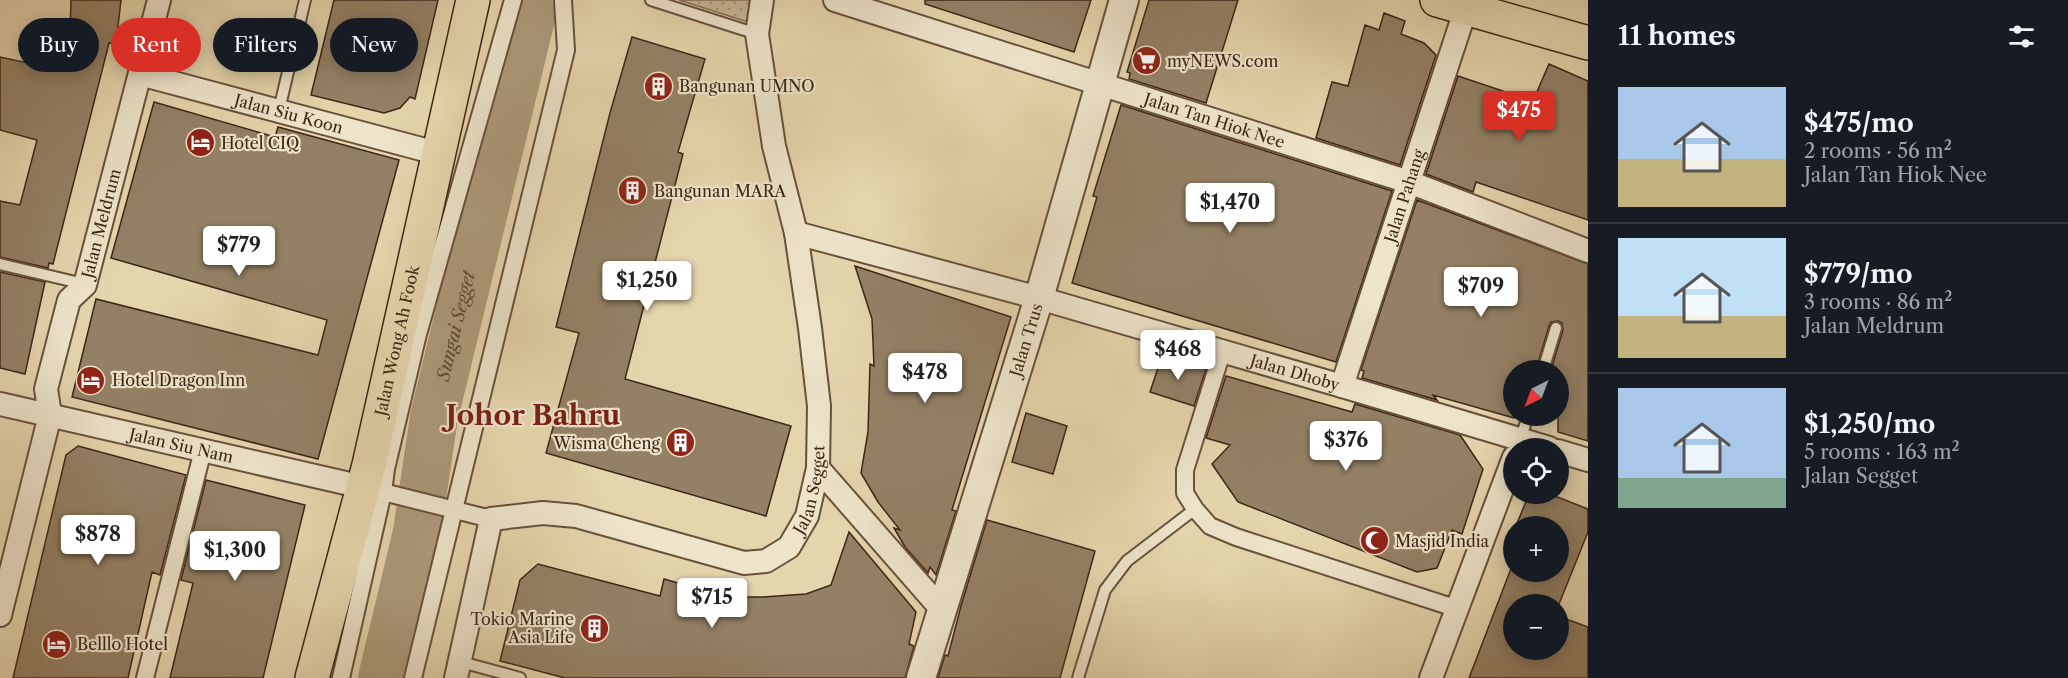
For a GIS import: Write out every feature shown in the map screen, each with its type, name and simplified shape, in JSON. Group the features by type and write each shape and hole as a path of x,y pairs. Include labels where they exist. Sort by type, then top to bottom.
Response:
{"main road":[{"name":"Jalan Wong Ah Fook","path":"312,678 373,489 473,0"},
{"path":"1452,4 1588,43"}],"street":[{"name":"Jalan Meldrum","path":"0,615 50,415 46,389 63,322 69,300 85,285 159,0"},
{"path":"341,678 373,489 386,468 418,334 513,0"},
{"path":"413,678 449,508 566,50 563,0"},
{"name":"Jalan Segget","path":"491,519 543,513 576,516 744,563 766,561 789,547 807,516 819,468 819,406 796,233 774,146 757,34 762,0"},
{"name":"Jalan Tan Hiok Nee","path":"835,0 1409,182 1588,250"},
{"name":"Jalan Trus","path":"921,678 944,611 1039,298 1124,0"},
{"name":"Jalan Pahang","path":"1342,386 1409,182 1452,4"},
{"name":"Jalan Siu Koon","path":"140,74 440,154"},
{"name":"Jalan Dhoby","path":"796,233 1039,298 1342,386 1503,444"},
{"path":"1222,352 1185,470 1185,493 1210,526 1236,537 1458,609"},
{"name":"Jalan Siu Nam","path":"0,404 373,489"},
{"path":"145,678 203,450"},
{"path":"1569,454 1588,460"},
{"path":"819,468 944,611"},
{"path":"1431,678 1503,487"},
{"path":"373,489 491,519 459,670"}],"lane":[{"path":"279,110 305,0"},
{"path":"651,0 757,34"},
{"path":"0,264 85,285"},
{"path":"1546,360 1556,328"},
{"path":"1078,678 1105,590 1127,561 1196,509"},
{"path":"459,670 520,678"}],"shaded area":[{"path":"679,0 755,0 751,23"}],"building":[{"path":"71,0 121,0 119,18 111,18 111,43 109,43 53,264 49,263 48,268 0,257 0,201 20,205 37,140 0,130 0,57 18,61 18,72 99,72 99,18 70,18"},
{"path":"334,0 438,0 415,99 410,97 400,108 384,113 311,95"},
{"path":"925,0 1091,0 1074,52 925,4"},
{"path":"1149,0 1238,0 1206,103 1129,79 1130,73 1127,72"},
{"path":"1384,13 1405,21 1401,34 1424,43 1436,55 1400,165 1316,138 1332,82 1348,86 1365,25 1379,30"},
{"path":"632,37 705,59 678,152 683,154 625,379 791,426 766,516 546,453 579,333 556,327 610,113"},
{"path":"1549,64 1588,81 1588,220 1476,182 1473,192 1426,174 1458,76 1533,101"},
{"path":"154,102 275,137 278,127 399,160 318,459 72,397 96,299 318,355 327,320 111,258"},
{"path":"1121,105 1392,191 1336,362 1072,283 1097,197 1093,196"},
{"path":"1417,200 1588,264 1588,441 1558,432 1558,426 1569,426 1569,360 1554,360 1563,330 1562,323 1558,321 1551,322 1549,326 1539,360 1503,360 1503,415 1433,395 1437,400 1362,378 1364,371 1361,370"},
{"path":"855,266 1011,317 952,510 956,511 936,575 930,567 928,573 905,547 894,528 900,530 878,502 861,473 868,432 870,364 874,366 872,319"},
{"path":"0,272 45,282 25,374 0,368"},
{"path":"1162,356 1206,369 1194,406 1150,392"},
{"path":"1226,376 1352,412 1355,404 1460,435 1483,469 1462,534 1452,530 1437,568 1417,572 1238,502 1212,464 1230,445 1206,438"},
{"path":"1026,413 1067,426 1053,474 1012,462"},
{"path":"78,446 186,475 160,575 152,572 128,678 13,678 66,455"},
{"path":"206,480 305,505 263,678 170,678 193,583 181,580"},
{"path":"1569,502 1588,509 1588,532 1569,579 1569,516 1520,516 1525,504 1569,504"},
{"path":"987,520 1095,551 1060,678 938,678 945,655 948,656"},
{"path":"849,532 916,612 909,644 914,646 905,678 565,678 500,661 520,580 538,564 660,596 664,579 718,597 806,594 831,585"},
{"path":"1506,582 1568,582 1563,594 1503,594 1503,660 1569,660 1569,620 1588,627 1588,678 1469,678"}],"waterway":[{"name":"Sungai Segget","path":"382,678 417,532 434,417 533,10"}],"place":[{"name":"myNEWS.com","path":"1146,61"},
{"name":"Bangunan UMNO","path":"658,86"},
{"name":"Hotel CIQ","path":"200,143"},
{"name":"Bangunan MARA","path":"633,191"},
{"name":"Hotel Dragon Inn","path":"91,380"},
{"name":"Wisma Cheng","path":"681,443"},
{"name":"Masjid India","path":"1374,541"},
{"name":"Tokio Marine Asia Life","path":"595,628"},
{"name":"Belllo Hotel","path":"56,644"}],"district":[{"name":"Johor Bahru","path":"533,415"}]}
